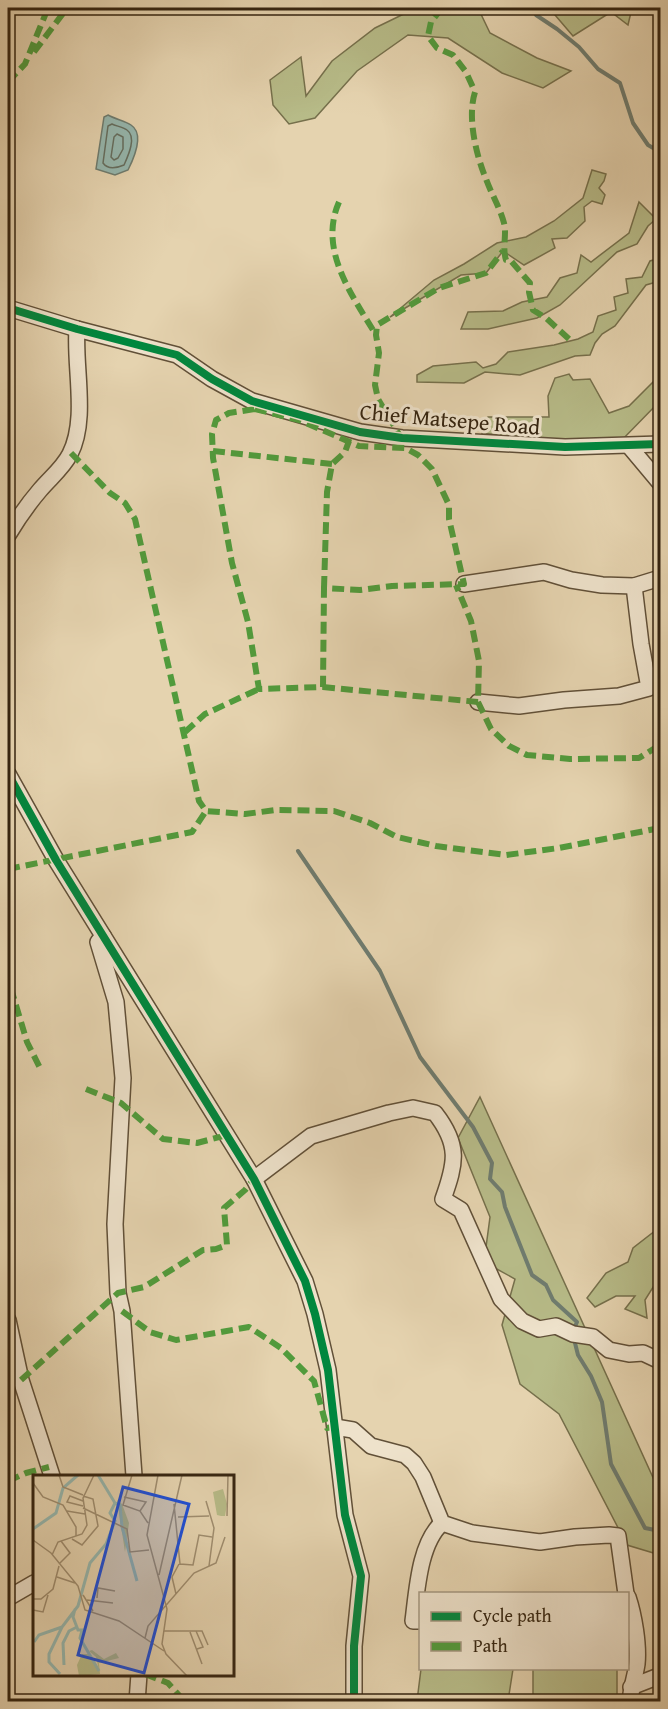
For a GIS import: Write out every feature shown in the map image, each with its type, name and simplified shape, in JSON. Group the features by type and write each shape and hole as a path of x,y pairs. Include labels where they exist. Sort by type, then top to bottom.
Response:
{"street":[{"name":"Chief Matsepe Road","path":"8,308 177,355 212,379 252,401 360,432 402,438 565,447 660,444"},
{"path":"8,535 19,517 71,453 78,428 77,329"},
{"path":"629,446 660,483"},
{"path":"464,584 544,572 571,580 602,585 634,586 660,578"},
{"path":"478,702 519,706 619,696 649,688 634,586"},
{"path":"8,774 56,860 254,1179 305,1281 328,1370 345,1515 361,1576 354,1646 354,1701"},
{"path":"103,936 99,942 116,1002 123,1078 115,1224 118,1293 122,1311 134,1475"},
{"path":"254,1179 311,1136 413,1108 435,1113 444,1124 455,1159 442,1199 461,1210 501,1299 522,1321 539,1329 556,1326 573,1334 593,1337 609,1350 629,1354 643,1353 660,1361"},
{"path":"8,1320 21,1380 52,1475"},
{"path":"335,1427 353,1430 371,1446 405,1455 414,1463 423,1477 442,1523 472,1533 540,1542 575,1537 618,1536 627,1592"},
{"path":"419,1621 413,1621 420,1573 433,1531 442,1523"},
{"path":"8,1598 33,1584"},
{"path":"630,1612 637,1662 631,1694"},
{"path":"631,1694 660,1676 637,1662"},
{"path":"137,1701 139,1676"}],"green space":[{"path":"416,8 478,8 490,33 537,58 571,71 543,88 502,73 448,38 408,35 357,71 315,118 289,124 273,105 270,80 301,57 306,96 332,61 375,28"},
{"path":"549,8 632,8 628,25 611,12 573,36"},
{"path":"592,170 606,174 599,188 605,195 602,204 592,201 584,207 585,221 567,238 552,239 555,248 524,265 503,251 486,273 461,275 390,317 434,280 497,243 526,237 554,221 583,198"},
{"path":"639,202 656,219 648,226 637,244 617,252 560,305 537,318 488,329 461,329 468,312 503,311 522,302 547,297 560,278 577,273 581,255 591,262 629,233"},
{"path":"660,258 660,281 646,285 615,326 602,334 590,355 575,356 520,375 485,372 464,383 417,382 417,375 433,366 476,362 483,368 496,364 508,352 554,345 578,339 593,332 598,316 616,310 614,297 628,293 626,279 642,277 650,261"},
{"path":"569,374 573,380 590,379 609,413 629,406 660,375 660,401 618,444 556,442 482,433 488,417 549,417 548,396 555,378"},
{"path":"480,1097 660,1493 660,1555 627,1545 559,1414 520,1384 502,1325 515,1279 484,1262 490,1217 458,1138"},
{"path":"660,1227 660,1285 655,1284 645,1300 647,1318 625,1309 635,1296 616,1296 595,1307 587,1298 606,1273 628,1262 633,1248"},
{"path":"421,1670 513,1670 508,1701 417,1701"},
{"path":"533,1670 617,1670 617,1701 533,1701"}],"water":[{"path":"108,115 131,125 135,129 138,140 128,170 115,175 96,169 104,117"}],"waterway":[{"path":"532,8 536,15 579,47 598,69 620,83 633,123 648,145 660,152"},
{"path":"298,851 380,971 420,1057 473,1127 492,1163 490,1179 502,1192 505,1207 532,1275 546,1285 553,1300 577,1322 574,1329"},
{"path":"574,1339 578,1355 591,1376 602,1402 611,1464 645,1528 660,1531"}],"marked path":[{"path":"8,82 25,64 48,8"},
{"path":"34,52 67,8"},
{"path":"442,8 431,22 428,36 437,48 453,55 466,72 475,92 472,124 476,148 504,223 506,260 511,261 530,283 529,292 533,310 546,318 569,339"},
{"path":"339,202 334,220 335,255 348,288 376,335"},
{"path":"403,441 378,399 375,385 379,353 377,325 439,288 486,273 503,251"},
{"path":"255,409 299,420 359,446 405,448 418,455 432,469 449,505 449,519 464,584 392,586 360,590 324,588 323,687 259,689 248,622 232,563 213,458 212,434 216,420 229,413 255,409"},
{"path":"324,588 327,492 332,464 345,452 349,441"},
{"path":"213,451 332,464"},
{"path":"71,453 110,493 125,503 135,519 199,801 206,811 245,814 276,810 334,811 370,823 397,837 436,846 506,855 559,848 660,828"},
{"path":"323,687 478,702 479,661 471,621 456,585"},
{"path":"185,732 205,714 259,689"},
{"path":"478,702 491,729 509,746 527,755 570,759 639,758 660,745"},
{"path":"8,869 192,832 206,811"},
{"path":"8,990 12,992 27,1042 40,1068"},
{"path":"86,1089 121,1103 163,1139 197,1143 227,1135"},
{"path":"21,1380 118,1293 144,1287 203,1250 227,1245 224,1208 254,1179"},
{"path":"122,1311 150,1332 176,1340 249,1327 281,1348 314,1381 327,1428 332,1427"},
{"path":"8,1481 49,1467"},
{"path":"150,1676 168,1683 185,1702"}],"cycle path":[{"path":"8,308 177,355 212,379 252,401 360,432 402,438 565,447 660,444"},
{"path":"8,774 56,860 254,1179 305,1281 328,1370 345,1515 361,1576 354,1646 354,1702"}]}
